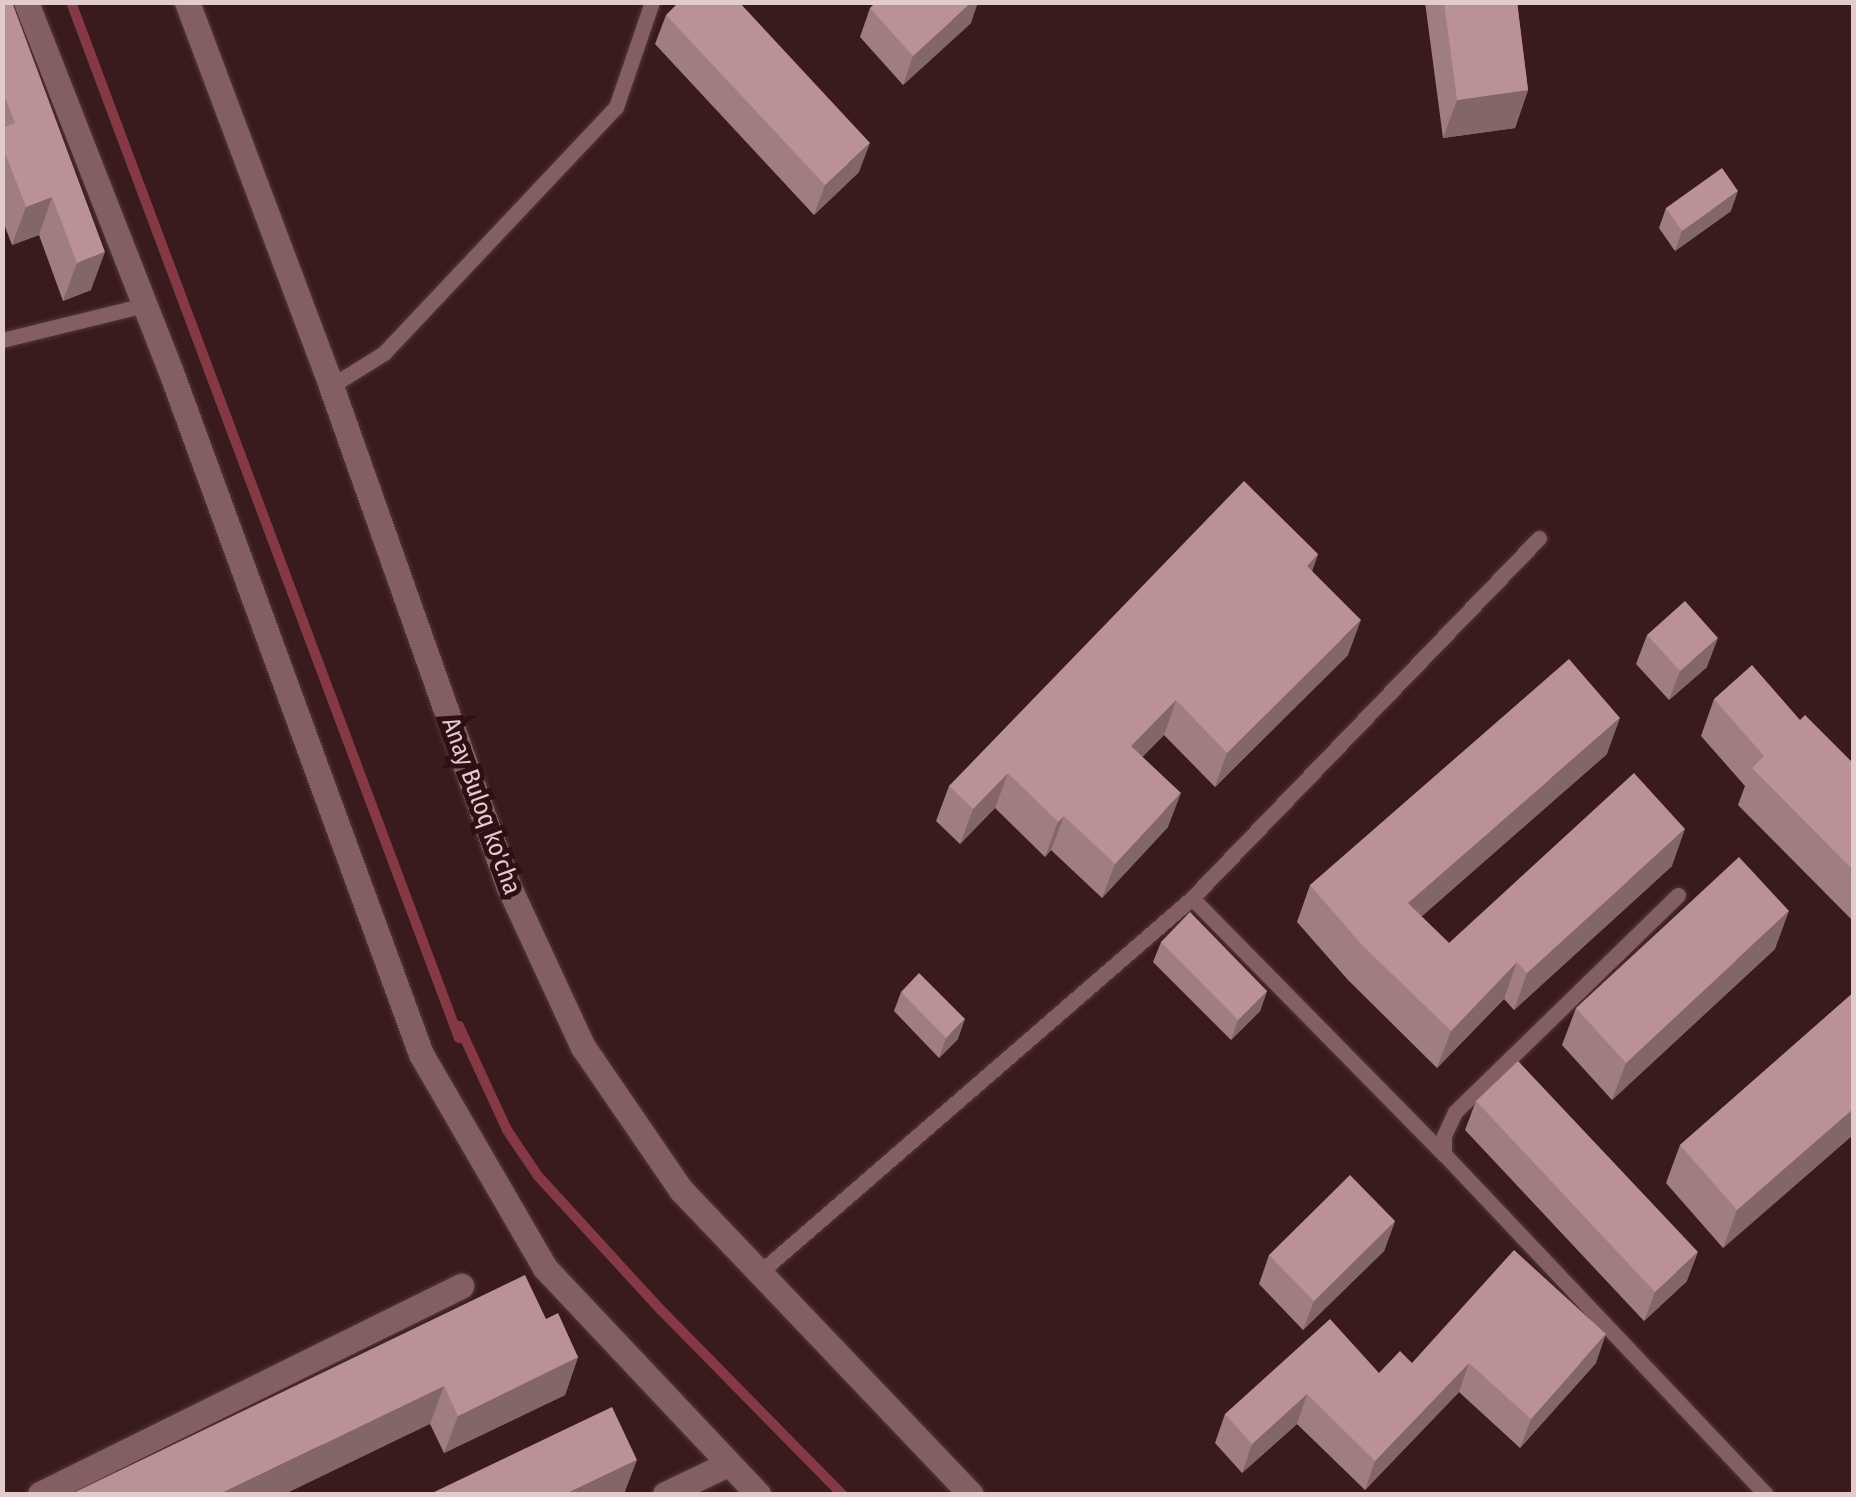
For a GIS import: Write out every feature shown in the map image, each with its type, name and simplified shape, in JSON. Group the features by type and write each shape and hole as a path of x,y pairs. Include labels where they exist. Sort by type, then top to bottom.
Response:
{"street":[{"path":"26,2 145,305 420,1054 546,1268 726,1465 758,1494"},
{"name":"Anay Buloq ko'cha","path":"187,2 331,386 508,885 568,1015 629,1120 670,1176 758,1274 971,1494"},
{"path":"40,1494 461,1286"},
{"path":"665,1494 726,1465"}],"lane":[{"path":"331,386 384,354 616,107 652,2"},
{"path":"2,340 145,305"},
{"path":"758,1274 1192,898 1539,538"},
{"path":"1444,1154 1444,1136 1455,1112 1678,895"},
{"path":"1192,898 1444,1154 1765,1494"}],"building":[{"path":"2,2 12,2 105,252 77,263 52,197 26,207 2,145 2,128 15,123 2,89"},
{"path":"679,2 739,2 870,143 825,185 666,15"},
{"path":"876,2 972,2 913,56 870,8"},
{"path":"1444,2 1517,2 1528,90 1457,100"},
{"path":"1722,168 1738,191 1682,231 1666,208"},
{"path":"1244,481 1318,554 1307,566 1361,620 1227,753 1176,700 1131,746 1181,793 1115,864 1064,816 1058,822 1008,773 973,809 949,786"},
{"path":"1685,601 1718,638 1680,671 1647,635"},
{"path":"1569,659 1620,718 1408,903 1449,943 1634,773 1685,829 1527,973 1517,962 1451,1031 1361,944 1310,885"},
{"path":"1752,665 1800,720 1805,715 1854,764 1854,871 1752,768 1764,756 1714,699"},
{"path":"1739,857 1789,911 1626,1063 1576,1008"},
{"path":"1190,912 1267,991 1238,1020 1161,942"},
{"path":"919,973 965,1019 946,1038 901,992"},
{"path":"1854,992 1854,1108 1737,1210 1680,1145"},
{"path":"1518,1061 1698,1252 1655,1292 1476,1101"},
{"path":"1350,1175 1395,1221 1314,1301 1269,1255"},
{"path":"1514,1250 1606,1334 1531,1419 1469,1363 1375,1461 1307,1394 1252,1444 1225,1414 1330,1319 1379,1373 1400,1351 1412,1363"},
{"path":"525,1275 546,1319 558,1313 578,1357 458,1416 444,1386 220,1494 71,1494"},
{"path":"612,1407 637,1460 566,1494 430,1494"}],"waterway":[{"path":"71,2 459,1038 459,1026 507,1130 538,1176 661,1310 842,1494"}]}
